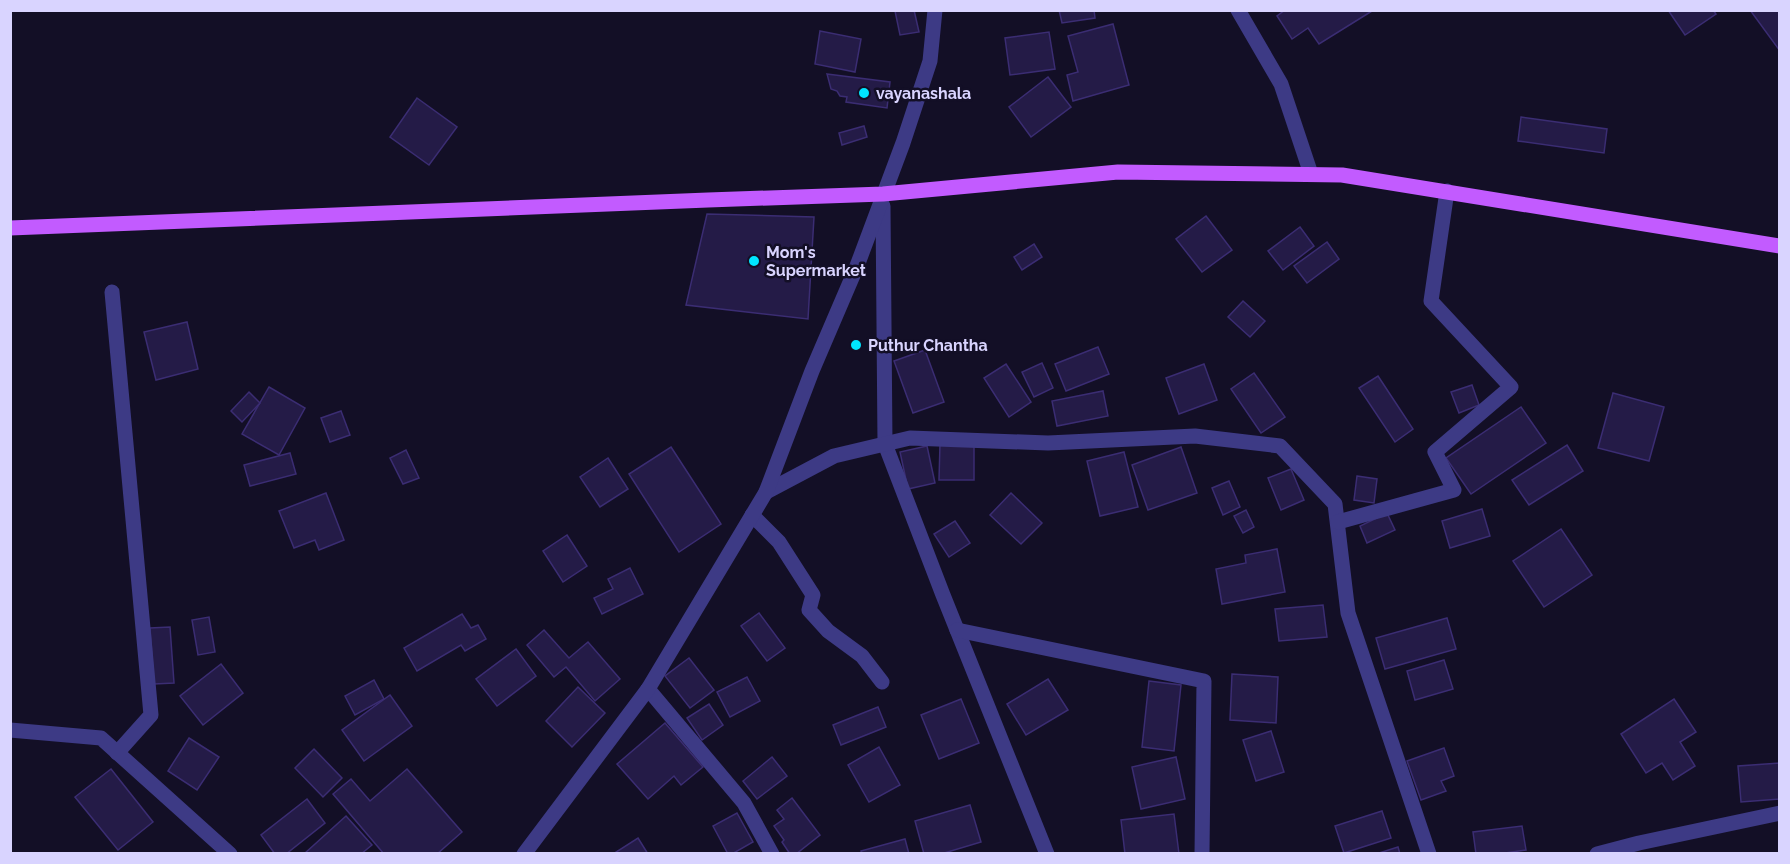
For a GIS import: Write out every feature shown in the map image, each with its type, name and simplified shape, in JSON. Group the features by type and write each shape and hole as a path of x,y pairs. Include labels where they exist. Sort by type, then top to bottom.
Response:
{"main road":[{"path":"10,228 883,194 1118,172 1342,174 1779,246"}],"street":[{"path":"524,854 648,689 766,492 812,371 857,266 903,143 930,61 935,10"},
{"path":"1238,10 1281,84 1311,174"},
{"path":"1338,522 1454,490 1435,452 1512,387 1431,301 1447,191"},
{"path":"883,194 885,444 1047,854"},
{"path":"112,292 151,715 117,753"},
{"path":"766,492 834,456 910,438 1047,443 1195,436 1280,446 1335,504 1348,613 1429,854"},
{"path":"752,515 779,542 813,595 809,610 828,631 862,656 882,682"},
{"path":"957,630 1204,681 1202,854"},
{"path":"648,689 744,803 772,854"},
{"path":"10,730 101,738 230,854"},
{"path":"1597,854 1779,813"}],"building":[{"path":"914,10 919,32 900,35 895,11"},
{"path":"1059,10 1094,10 1095,18 1062,23"},
{"path":"1285,10 1372,11 1319,44 1308,28 1292,39 1277,16"},
{"path":"1668,10 1713,10 1716,14 1685,35"},
{"path":"1750,10 1780,10 1780,51"},
{"path":"1113,24 1129,85 1073,101 1067,75 1078,72 1068,36"},
{"path":"820,31 861,39 855,72 815,64"},
{"path":"1049,32 1055,69 1010,75 1005,38"},
{"name":"vayanashala","path":"827,74 890,82 887,108 846,102 847,97 840,96 837,91 831,89"},
{"path":"1048,77 1071,107 1031,137 1009,107"},
{"path":"417,98 457,127 429,165 390,137"},
{"path":"1521,117 1607,129 1604,153 1518,141"},
{"path":"864,126 867,137 842,145 839,133"},
{"name":"Mom's Supermarket","path":"707,214 814,217 808,319 686,305"},
{"path":"1206,216 1232,250 1202,272 1176,239"},
{"path":"1300,227 1314,246 1283,270 1268,251"},
{"path":"1327,242 1339,259 1307,283 1294,266"},
{"path":"1034,244 1042,257 1022,270 1014,257"},
{"path":"1243,301 1265,321 1250,337 1228,317"},
{"path":"187,322 198,369 156,380 144,332"},
{"path":"1098,347 1109,374 1066,391 1055,364"},
{"path":"925,350 944,402 913,413 894,361"},
{"path":"1042,363 1053,388 1034,397 1022,372"},
{"path":"1006,364 1031,402 1009,417 984,378"},
{"path":"1204,364 1217,400 1179,414 1166,378"},
{"path":"1254,373 1285,417 1261,433 1231,389"},
{"path":"1378,376 1413,429 1395,442 1359,388"},
{"path":"1472,385 1479,405 1459,413 1451,392"},
{"path":"269,387 305,408 279,455 242,434"},
{"path":"1103,391 1108,416 1057,426 1052,401"},
{"path":"249,392 260,403 242,422 231,411"},
{"path":"1613,393 1664,407 1649,461 1598,448"},
{"path":"1521,407 1546,443 1471,494 1446,458"},
{"path":"341,411 350,435 330,442 321,418"},
{"path":"940,444 974,445 974,480 939,480"},
{"path":"1567,445 1583,471 1529,505 1512,480"},
{"path":"927,446 935,483 908,489 900,452"},
{"path":"671,447 721,524 679,552 629,474"},
{"path":"1181,447 1197,493 1148,510 1132,465"},
{"path":"406,450 419,478 403,484 390,458"},
{"path":"1124,452 1138,507 1100,516 1087,461"},
{"path":"290,453 296,474 250,486 244,465"},
{"path":"608,458 628,489 600,507 580,477"},
{"path":"1291,469 1304,500 1281,510 1268,478"},
{"path":"1357,476 1377,479 1374,503 1354,500"},
{"path":"1229,481 1240,507 1223,515 1212,488"},
{"path":"326,493 344,540 319,550 315,540 294,548 279,511"},
{"path":"1011,493 1042,523 1021,544 990,515"},
{"path":"1482,509 1490,536 1450,548 1442,521"},
{"path":"1246,510 1254,527 1243,533 1234,516"},
{"path":"1387,513 1395,530 1367,543 1360,526"},
{"path":"955,521 970,543 949,557 934,534"},
{"path":"1561,529 1592,575 1544,607 1513,561"},
{"path":"567,535 587,566 563,582 543,551"},
{"path":"1277,549 1285,592 1222,604 1216,569 1246,563 1245,555"},
{"path":"630,568 643,594 602,614 594,598 613,589 608,579"},
{"path":"1323,605 1327,637 1279,641 1275,609"},
{"path":"759,613 785,648 767,661 741,626"},
{"path":"462,614 471,628 478,625 486,639 465,651 461,645 417,671 404,648"},
{"path":"209,617 215,652 198,655 192,620"},
{"path":"1447,618 1456,649 1385,669 1376,638"},
{"path":"170,627 174,683 154,684 150,628"},
{"path":"544,630 569,658 588,642 620,679 595,701 566,667 554,677 527,645"},
{"path":"516,649 536,676 497,706 476,679"},
{"path":"689,658 714,690 690,708 665,676"},
{"path":"1444,660 1453,689 1415,700 1407,671"},
{"path":"221,664 243,693 203,725 180,696"},
{"path":"1232,674 1278,677 1276,723 1230,720"},
{"path":"747,677 760,701 730,717 717,692"},
{"path":"1048,679 1068,710 1026,735 1007,704"},
{"path":"374,680 384,699 355,715 345,696"},
{"path":"1149,681 1181,685 1174,751 1142,747"},
{"path":"578,687 605,713 572,747 546,721"},
{"path":"390,695 412,726 364,761 342,730"},
{"path":"961,699 979,743 939,759 921,715"},
{"path":"1674,699 1696,732 1680,742 1695,766 1673,780 1662,763 1646,773 1621,734"},
{"path":"709,704 723,725 702,740 687,718"},
{"path":"878,707 886,727 841,745 833,725"},
{"path":"665,723 703,767 681,785 674,776 648,799 617,764"},
{"path":"1271,731 1284,772 1256,781 1243,740"},
{"path":"189,738 219,757 197,790 168,771"},
{"path":"879,747 900,785 869,802 848,765"},
{"path":"1444,748 1454,776 1441,781 1446,791 1421,800 1407,761"},
{"path":"314,749 342,778 323,797 295,768"},
{"path":"772,757 787,776 757,799 743,781"},
{"path":"1176,757 1185,799 1141,809 1132,767"},
{"path":"1780,763 1780,799 1741,802 1738,766"},
{"path":"111,769 153,822 118,850 75,797"},
{"path":"407,769 462,832 437,854 384,854 333,794 351,779 370,801"},
{"path":"792,798 820,835 796,854 790,854 774,826 784,819 777,810"},
{"path":"307,799 325,823 286,854 275,854 261,835"},
{"path":"970,805 981,842 941,854 924,854 915,821"},
{"path":"1382,811 1391,838 1344,853 1335,826"},
{"path":"737,813 753,842 728,854 713,826"},
{"path":"1174,814 1179,854 1125,854 1121,820"},
{"path":"346,816 372,845 361,854 304,854"},
{"path":"1522,826 1526,850 1476,854 1473,832"},
{"path":"638,838 648,854 613,854"},
{"path":"905,839 909,854 862,854 861,851"},
{"path":"1398,847 1400,854 1376,854"}],"place":[{"name":"vayanashala","path":"864,93"},
{"name":"Mom's Supermarket","path":"754,261"},
{"name":"Puthur Chantha","path":"856,345"}]}
